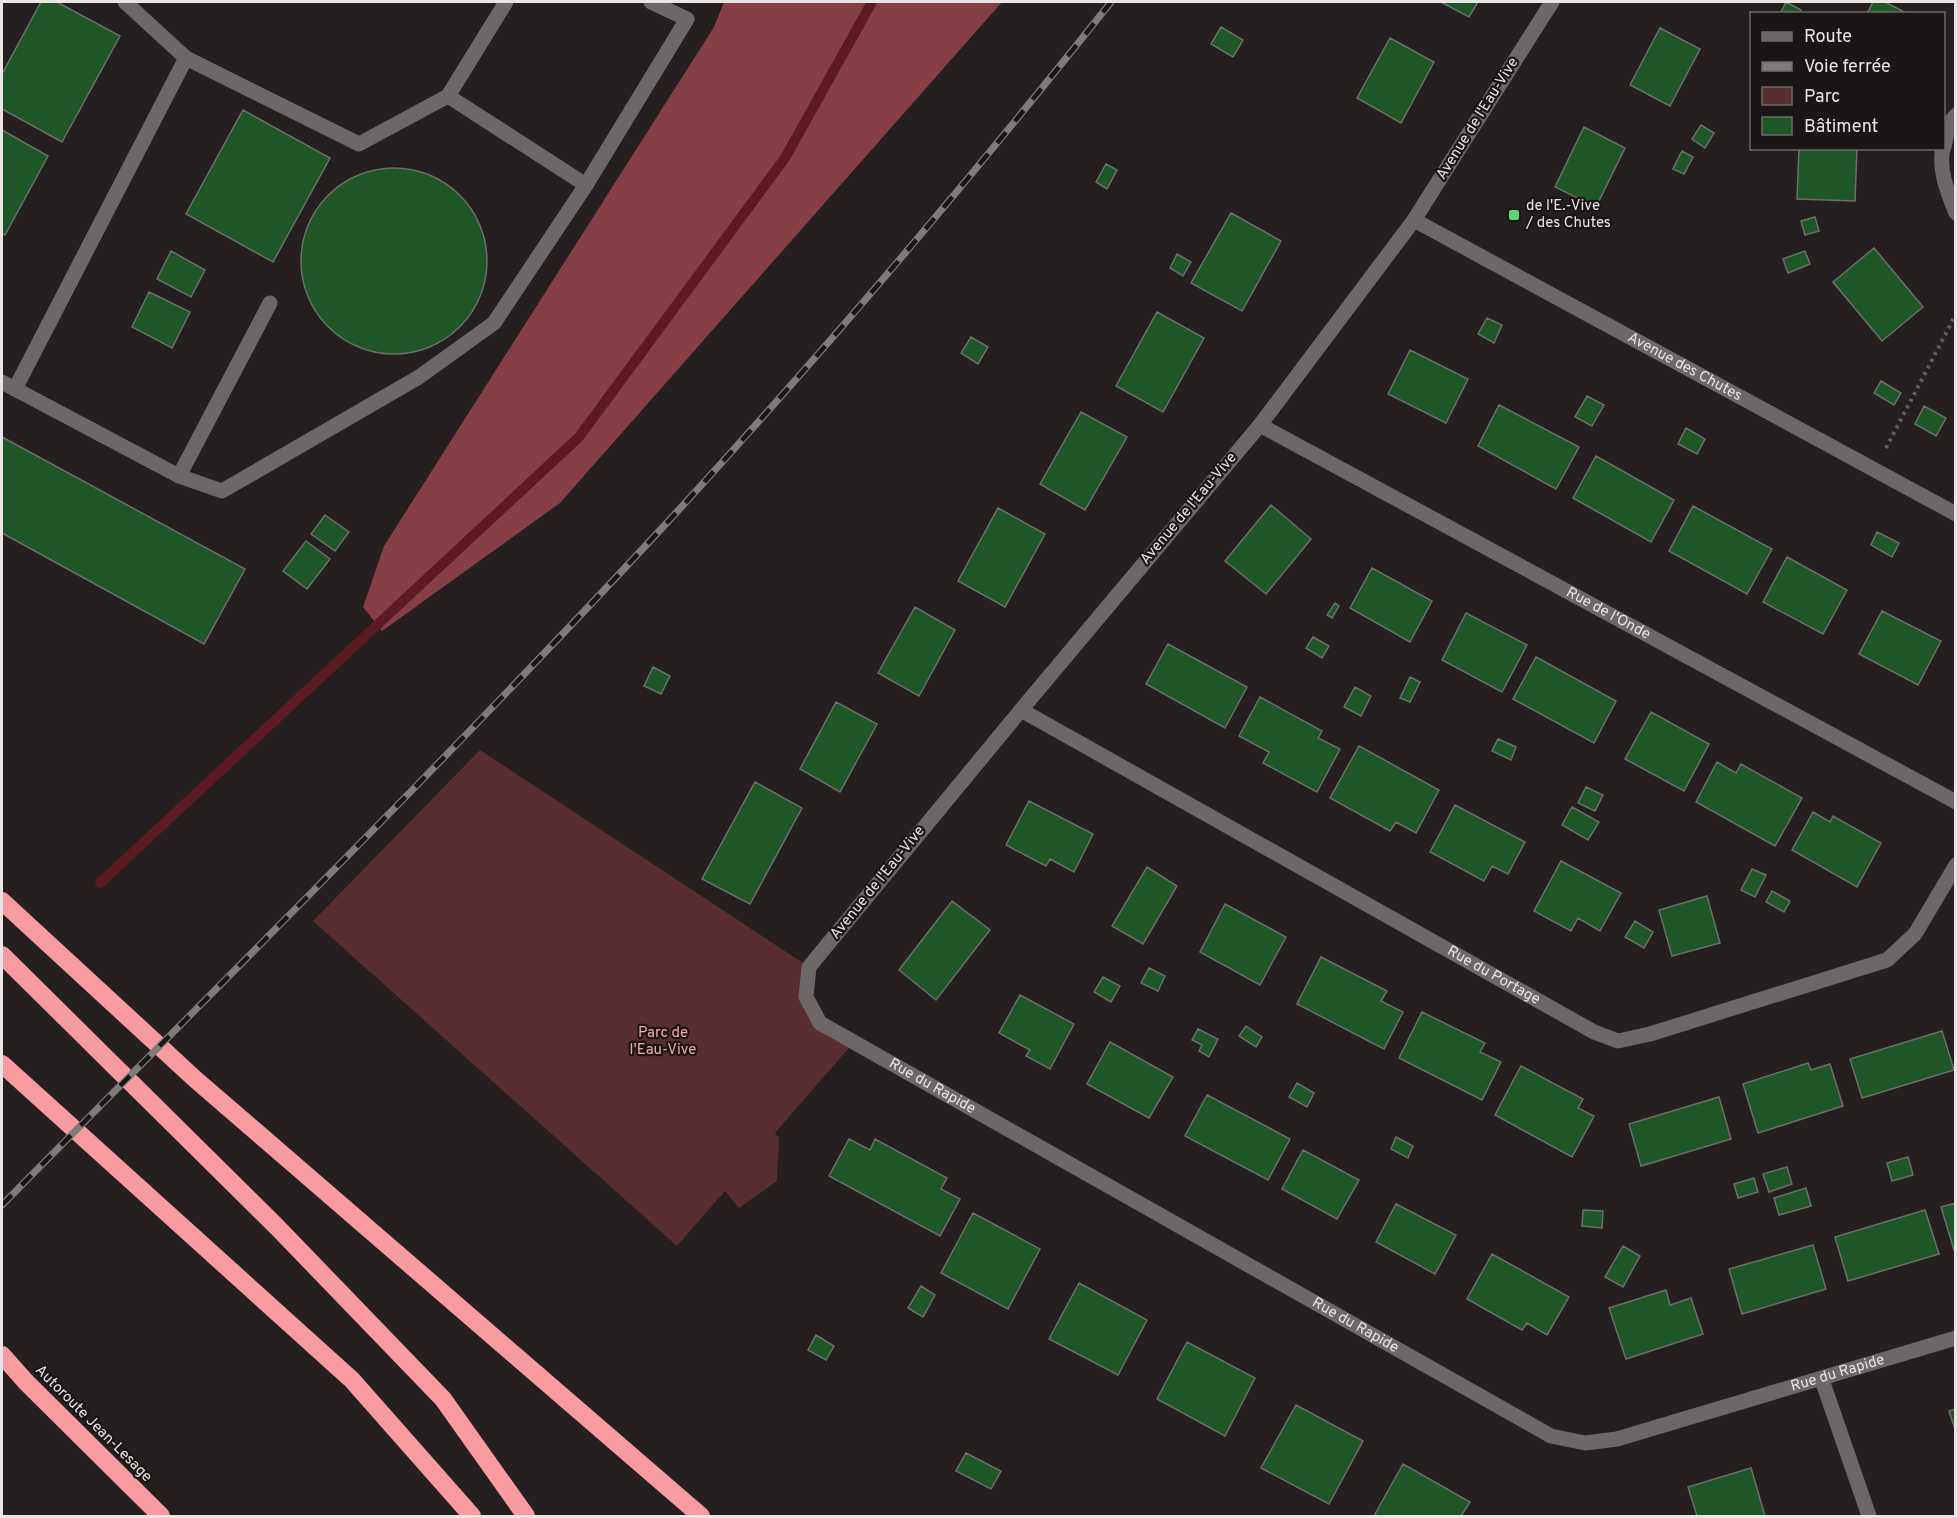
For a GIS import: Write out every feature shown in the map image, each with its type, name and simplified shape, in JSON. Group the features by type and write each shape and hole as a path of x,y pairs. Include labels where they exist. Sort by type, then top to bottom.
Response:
{"highway":[{"path":"2,901 195,1079 701,1516"},
{"path":"2,955 277,1227 443,1399 526,1516"},
{"path":"2,1064 352,1380 472,1516"},
{"name":"Autoroute Jean-Lesage","path":"2,1355 26,1382 161,1516"}],"street":[{"path":"125,2 186,58 359,144 448,96 506,2"},
{"path":"186,58 8,386 178,476 222,491 419,377 494,324 586,185 687,19 651,2"},
{"name":"Avenue de l'Eau-Vive","path":"806,997 809,967 1260,425 1414,220 1552,2"},
{"path":"448,96 586,185"},
{"path":"1945,140 1949,124 1956,116"},
{"path":"1942,150 1945,187 1956,213"},
{"name":"Avenue des Chutes","path":"1414,220 1956,514"},
{"path":"178,476 270,303"},
{"name":"Rue de l'Onde","path":"1260,425 1956,802"},
{"name":"Rue du Portage","path":"1021,710 1593,1032 1618,1041 1650,1034 1887,960 1916,934 1956,865"},
{"name":"Rue du Rapide","path":"806,997 820,1023 1551,1436 1585,1443 1617,1439 1822,1380 1956,1338"},
{"path":"1822,1380 1869,1516"}],"path":[{"path":"1875,470 1956,314"}],"green space":[{"name":"Parc de l'Eau-Vive","path":"480,750 809,967 806,997 820,1023 854,1042 775,1133 779,1138 777,1181 739,1208 725,1191 677,1246 313,921"}],"shaded area":[{"path":"724,2 1002,2 560,503 382,631 363,607 384,546 714,27"}],"building":[{"path":"41,2 57,2 120,36 62,142 2,109 2,74"},
{"path":"1441,2 1478,2 1469,17"},
{"path":"1786,2 1801,10 1800,12 1781,12"},
{"path":"1873,2 1885,2 1904,12 1868,12"},
{"path":"1221,27 1243,40 1233,57 1211,44"},
{"path":"1660,28 1700,49 1670,106 1630,85"},
{"path":"1390,38 1434,62 1401,123 1357,98"},
{"path":"243,110 330,158 273,262 186,214"},
{"path":"1701,125 1714,133 1705,148 1692,139"},
{"path":"1584,127 1625,148 1596,207 1555,187"},
{"path":"2,130 48,156 5,235 2,233"},
{"path":"1799,150 1857,150 1855,201 1797,199"},
{"path":"1682,151 1693,157 1684,174 1673,169"},
{"path":"1106,164 1117,170 1107,189 1096,182"},
{"path":"394,168 430,175 460,195 480,225 487,261 480,297 460,327 430,347 394,354 358,347 328,327 308,297 301,261 308,225 328,195 358,175"},
{"path":"1231,213 1281,241 1242,311 1191,283"},
{"path":"1815,217 1819,231 1805,235 1801,221"},
{"path":"1874,248 1923,307 1882,341 1833,282"},
{"path":"171,251 205,270 191,297 157,279"},
{"path":"1805,251 1810,264 1788,273 1783,259"},
{"path":"1177,254 1191,262 1183,276 1170,268"},
{"path":"149,292 190,312 172,348 132,327"},
{"path":"1157,312 1204,338 1163,412 1116,386"},
{"path":"1487,318 1502,325 1494,343 1478,334"},
{"path":"971,337 988,347 978,364 961,353"},
{"path":"1410,350 1468,379 1446,423 1388,394"},
{"path":"1881,381 1901,393 1894,405 1874,393"},
{"path":"1587,396 1604,405 1592,426 1575,417"},
{"path":"1499,405 1579,447 1556,489 1478,446"},
{"path":"1924,406 1946,418 1936,436 1915,424"},
{"path":"1081,412 1127,437 1085,510 1040,484"},
{"path":"1686,428 1705,439 1697,454 1678,444"},
{"path":"2,437 245,569 204,644 2,533"},
{"path":"1596,456 1674,500 1651,542 1573,498"},
{"path":"1271,505 1311,539 1266,594 1225,561"},
{"path":"1693,506 1772,549 1747,594 1669,551"},
{"path":"998,508 1045,534 1005,607 958,581"},
{"path":"325,515 349,532 335,551 311,534"},
{"path":"1877,532 1899,543 1892,557 1871,545"},
{"path":"306,541 330,559 307,589 283,571"},
{"path":"1787,557 1847,590 1823,634 1763,602"},
{"path":"1372,568 1432,601 1410,642 1350,608"},
{"path":"1335,603 1339,606 1332,618 1327,615"},
{"path":"915,607 955,630 919,696 878,673"},
{"path":"1882,611 1941,641 1918,685 1859,654"},
{"path":"1466,613 1527,645 1502,692 1442,660"},
{"path":"1313,637 1329,646 1322,658 1306,648"},
{"path":"1168,644 1247,687 1225,728 1146,684"},
{"path":"1536,657 1616,701 1594,743 1513,699"},
{"path":"653,667 670,676 661,694 644,686"},
{"path":"1410,677 1420,682 1410,702 1400,698"},
{"path":"1355,687 1371,696 1361,716 1344,707"},
{"path":"1260,697 1322,731 1318,738 1340,749 1317,792 1263,763 1269,752 1239,736"},
{"path":"836,702 877,724 840,792 800,769"},
{"path":"1651,712 1709,744 1684,791 1625,759"},
{"path":"1498,739 1516,747 1511,760 1492,751"},
{"path":"1359,746 1439,790 1416,833 1396,822 1390,831 1330,798"},
{"path":"1717,762 1736,773 1741,764 1802,798 1775,846 1696,802"},
{"path":"755,782 802,808 750,904 702,879"},
{"path":"1586,787 1603,795 1595,811 1578,803"},
{"path":"1029,801 1093,834 1074,872 1050,859 1046,866 1006,845"},
{"path":"1455,805 1525,842 1508,874 1492,866 1484,881 1430,852"},
{"path":"1572,807 1599,822 1588,840 1562,825"},
{"path":"1813,812 1830,822 1833,816 1881,843 1857,887 1792,850"},
{"path":"1561,861 1621,893 1600,931 1578,918 1571,931 1534,911"},
{"path":"1147,867 1177,886 1143,944 1112,926"},
{"path":"1752,869 1766,875 1755,897 1741,890"},
{"path":"1772,891 1790,901 1784,912 1766,902"},
{"path":"1707,896 1720,943 1672,956 1659,910"},
{"path":"952,901 990,930 936,1000 899,970"},
{"path":"1225,904 1286,937 1260,985 1200,952"},
{"path":"1635,921 1653,932 1644,948 1625,937"},
{"path":"1321,957 1387,991 1381,1001 1403,1012 1384,1049 1297,1004"},
{"path":"1149,968 1165,976 1158,991 1141,983"},
{"path":"1103,977 1120,986 1111,1002 1094,992"},
{"path":"1020,995 1074,1024 1050,1069 1026,1056 1030,1050 999,1033"},
{"path":"1422,1012 1485,1043 1480,1052 1501,1062 1482,1100 1399,1058"},
{"path":"1246,1026 1262,1037 1256,1047 1239,1036"},
{"path":"1198,1029 1218,1039 1209,1057 1199,1051 1202,1045 1192,1040"},
{"path":"1942,1031 1954,1070 1862,1098 1850,1059"},
{"path":"1110,1042 1173,1077 1149,1118 1087,1084"},
{"path":"1808,1063 1811,1070 1830,1064 1843,1106 1758,1133 1743,1084"},
{"path":"1521,1066 1583,1099 1578,1108 1594,1116 1572,1157 1495,1115"},
{"path":"1297,1083 1314,1093 1307,1107 1289,1097"},
{"path":"1207,1095 1290,1139 1268,1180 1185,1136"},
{"path":"1719,1097 1731,1139 1641,1166 1629,1124"},
{"path":"1396,1137 1413,1146 1408,1158 1391,1149"},
{"path":"849,1139 870,1150 875,1139 947,1178 941,1189 960,1199 940,1236 829,1176"},
{"path":"1303,1150 1359,1180 1337,1219 1282,1189"},
{"path":"1908,1157 1913,1175 1892,1181 1887,1163"},
{"path":"1787,1167 1792,1184 1769,1192 1763,1174"},
{"path":"1754,1178 1758,1192 1738,1198 1734,1184"},
{"path":"1806,1188 1811,1206 1779,1215 1774,1198"},
{"path":"1956,1203 1956,1250 1954,1250 1941,1207"},
{"path":"1396,1204 1456,1235 1435,1274 1376,1242"},
{"path":"1583,1210 1603,1211 1602,1228 1582,1226"},
{"path":"1925,1210 1939,1254 1848,1281 1835,1237"},
{"path":"973,1213 1040,1249 1008,1309 941,1273"},
{"path":"1813,1245 1826,1289 1742,1314 1729,1269"},
{"path":"1623,1246 1640,1256 1623,1287 1605,1277"},
{"path":"1492,1254 1569,1297 1547,1335 1527,1323 1522,1330 1467,1299"},
{"path":"1079,1283 1147,1320 1118,1375 1049,1339"},
{"path":"921,1286 935,1295 923,1317 908,1308"},
{"path":"1666,1290 1670,1305 1691,1298 1703,1334 1626,1359 1609,1308"},
{"path":"816,1335 834,1346 826,1360 808,1350"},
{"path":"1187,1342 1255,1378 1225,1436 1157,1399"},
{"path":"1296,1405 1363,1441 1329,1504 1261,1468"},
{"path":"1956,1409 1956,1432 1949,1411"},
{"path":"966,1453 1001,1471 991,1489 956,1471"},
{"path":"1403,1464 1470,1502 1461,1516 1374,1516"},
{"path":"1751,1468 1765,1516 1697,1516 1688,1487"}],"waterway":[{"path":"100,883 579,437 785,158 872,2"}],"railway":[{"path":"2,1205 418,784 663,527 892,269 1111,2"}],"place":[{"name":"de l'E.-Vive / des Chutes","path":"1514,215"}]}
